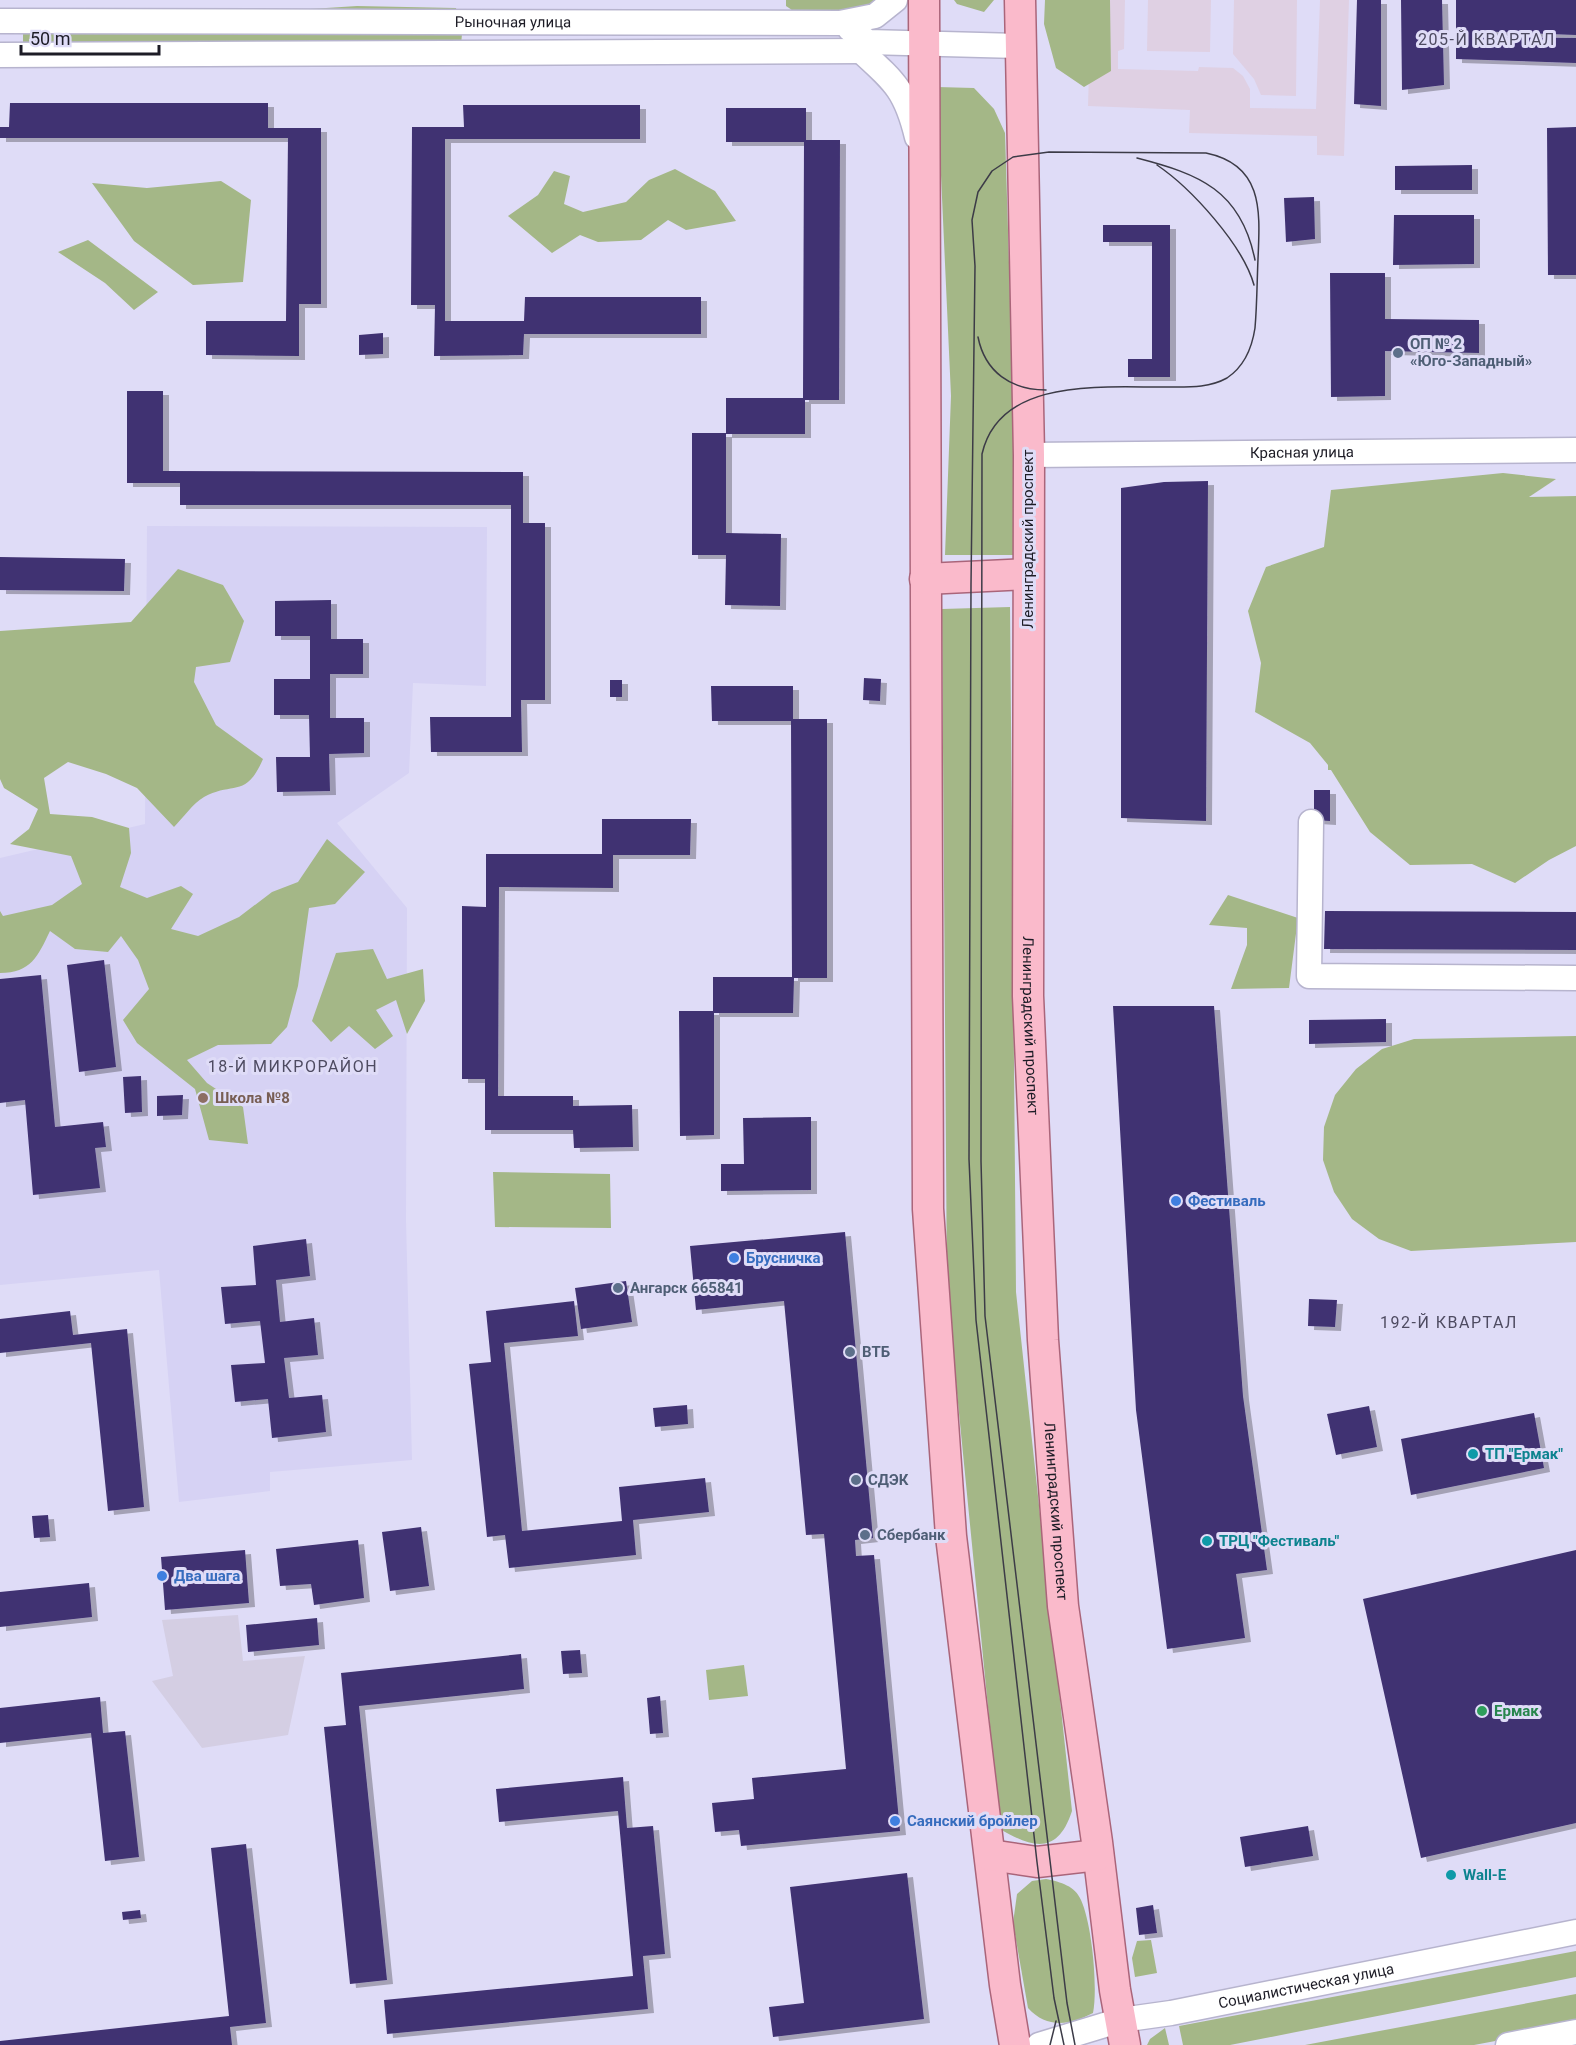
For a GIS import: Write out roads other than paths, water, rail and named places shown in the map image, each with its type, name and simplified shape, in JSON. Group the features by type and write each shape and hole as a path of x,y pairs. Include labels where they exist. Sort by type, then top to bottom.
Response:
{"main road":[{"path":"924,0 928,1209 950,1526 1015,2045"},
{"name":"Ленинградский проспект","path":"1020,0 1029,455 1028,996 1043,1340 1063,1606 1098,1855 1114,1990 1123,2033"},
{"path":"925,579 1028,574"},
{"path":"990,1855 1037,1862 1098,1855"}],"street":[{"name":"Рыночная улица","path":"3,21 482,24 840,23 875,16 895,0"},
{"path":"3,21 3,55"},
{"path":"840,23 893,79 905,97 925,173"},
{"path":"478,52 482,24"},
{"name":"Рыночная улица","path":"3,55 267,56 923,45 1020,46"},
{"name":"Красная улица","path":"1029,455 1576,450"},
{"path":"1311,822 1309,976 1576,978"},
{"name":"Социалистическая улица","path":"1039,2045 1123,2033 1171,2013 1576,1932"},
{"path":"1508,2045 1576,2032"}],"tram line":[{"path":"1064,2045 1054,1998 1037,1862 976,1320 969,1159 971,584 975,266 972,220 978,192 992,171 1013,157 1049,152 1206,153 1225,159 1239,168 1248,179 1258,208 1259,241 1255,328 1250,349 1239,368 1227,378 1206,385 1088,388 1059,391 1033,398 1010,410 993,428 982,454 981,1161 985,1316 1067,2003 1075,2045"},
{"path":"1137,158 1198,179 1228,201 1248,236 1255,260"},
{"path":"1157,165 1185,188 1214,219 1239,253 1254,285"},
{"path":"978,337 987,360 1002,377 1022,387 1046,390"},
{"path":"1050,2045 1056,2021"}],"place":[{"name":"ОП № 2 «Юго-Западный»","path":"1398,353"},
{"name":"Школа №8","path":"203,1098"},
{"name":"Фестиваль","path":"1176,1201"},
{"name":"Брусничка","path":"734,1258"},
{"name":"Ангарск 665841","path":"618,1288"},
{"name":"ВТБ","path":"850,1352"},
{"name":"ТП \"Ермак\"","path":"1473,1454"},
{"name":"СДЭК","path":"856,1480"},
{"name":"Сбербанк","path":"865,1535"},
{"name":"ТРЦ \"Фестиваль\"","path":"1207,1541"},
{"name":"Два шага","path":"162,1576"},
{"name":"Ермак","path":"1482,1711"},
{"name":"Саянский бройлер","path":"895,1821"},
{"name":"Wall-E","path":"1451,1875"}],"district":[{"name":"205-Й КВАРТАЛ","path":"1487,39"},
{"name":"18-Й МИКРОРАЙОН","path":"293,1066"},
{"name":"192-Й КВАРТАЛ","path":"1449,1322"}]}
